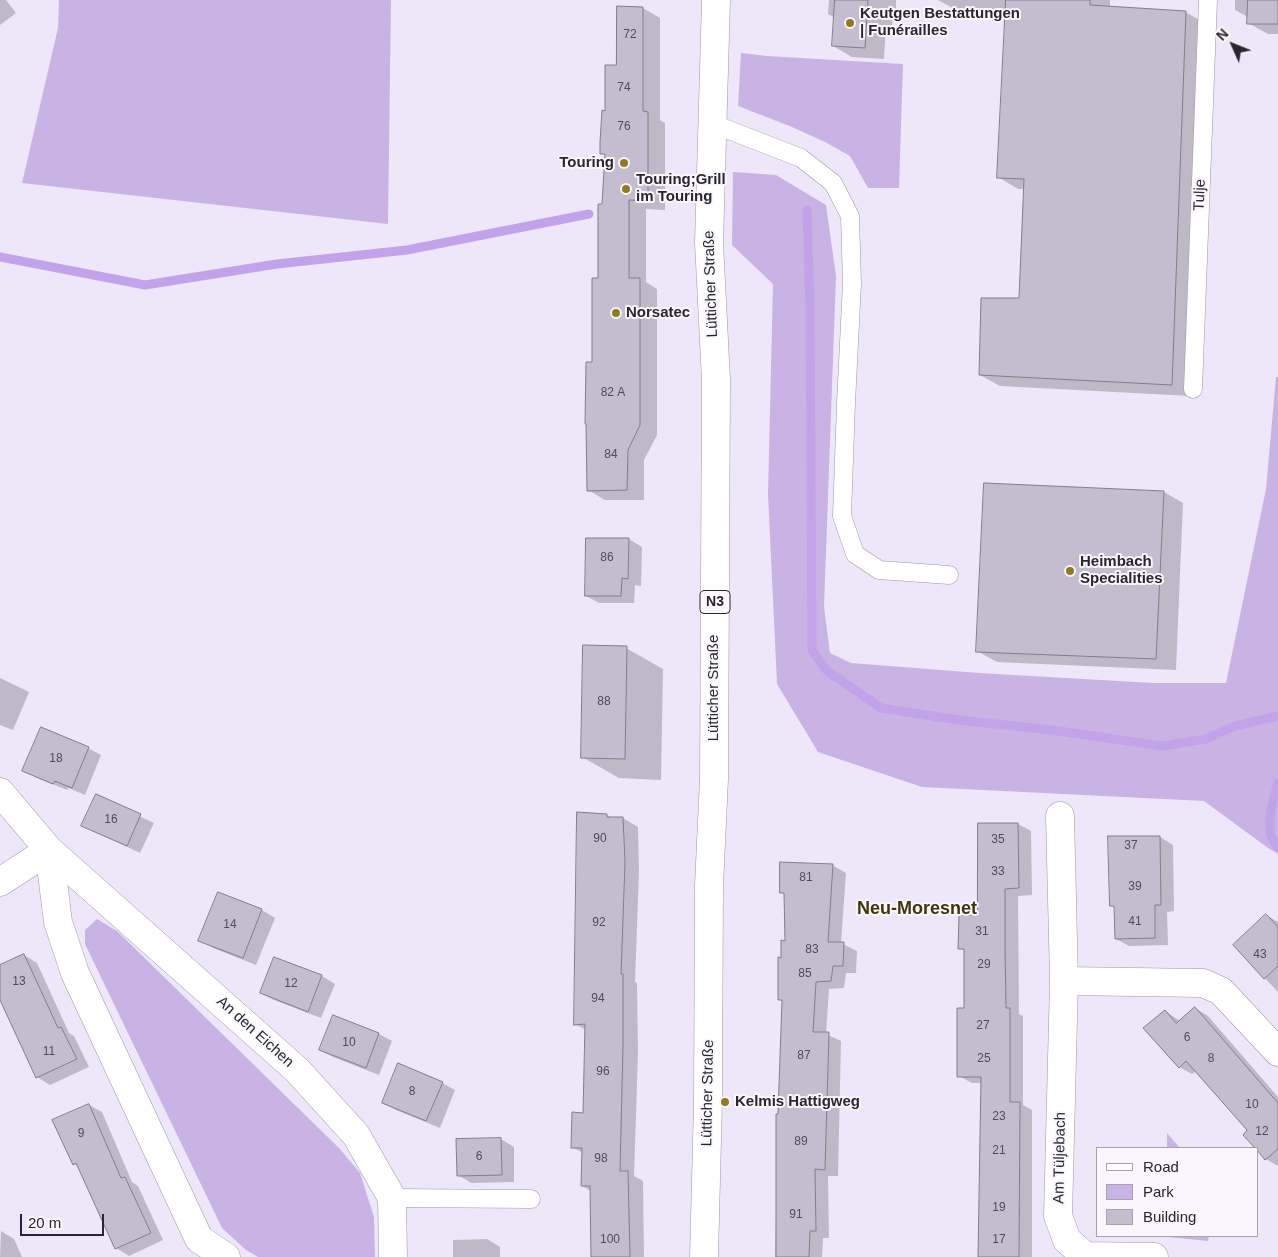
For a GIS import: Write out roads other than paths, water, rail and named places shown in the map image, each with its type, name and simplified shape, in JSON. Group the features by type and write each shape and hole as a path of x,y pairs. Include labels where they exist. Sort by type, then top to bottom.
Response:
{"street":[{"name":"Lütticher Straße","path":"704,1257 708,1102 708,941 714,759 716,380 708,243 716,0"},
{"name":"An den Eichen","path":"0,792 49,850 297,1070 356,1136 392,1198 393,1257"},
{"name":"Am Tüljebach","path":"1060,816 1064,981 1058,1216 1067,1240 1085,1256 1154,1257"},
{"path":"0,882 49,850 58,922 75,973 199,1239 226,1257"},
{"path":"1064,981 1203,983 1221,991 1278,1052"}],"lane":[{"name":"Tulje","path":"1193,389 1208,0"},
{"path":"711,124 801,158 833,183 850,216 852,274 842,516 855,554 879,570 949,575"},
{"path":"392,1198 531,1199"}],"waterway":[{"path":"807,210 810,309 812,650 826,670 881,708 958,720 1052,730 1162,746 1206,739 1235,726 1278,716"},
{"path":"0,257 145,285 277,264 407,250 589,214"},
{"path":"1278,783 1270,816 1271,833 1278,847"}],"place":[{"name":"Keutgen Bestattungen | Funérailles","path":"850,23"},
{"name":"Touring","path":"624,163"},
{"name":"Touring;Grill im Touring","path":"626,189"},
{"name":"Norsatec","path":"616,313"},
{"name":"Heimbach Specialities","path":"1070,571"},
{"name":"Kelmis Hattigweg","path":"725,1102"}],"district":[{"name":"Neu-Moresnet","path":"917,909"}]}
